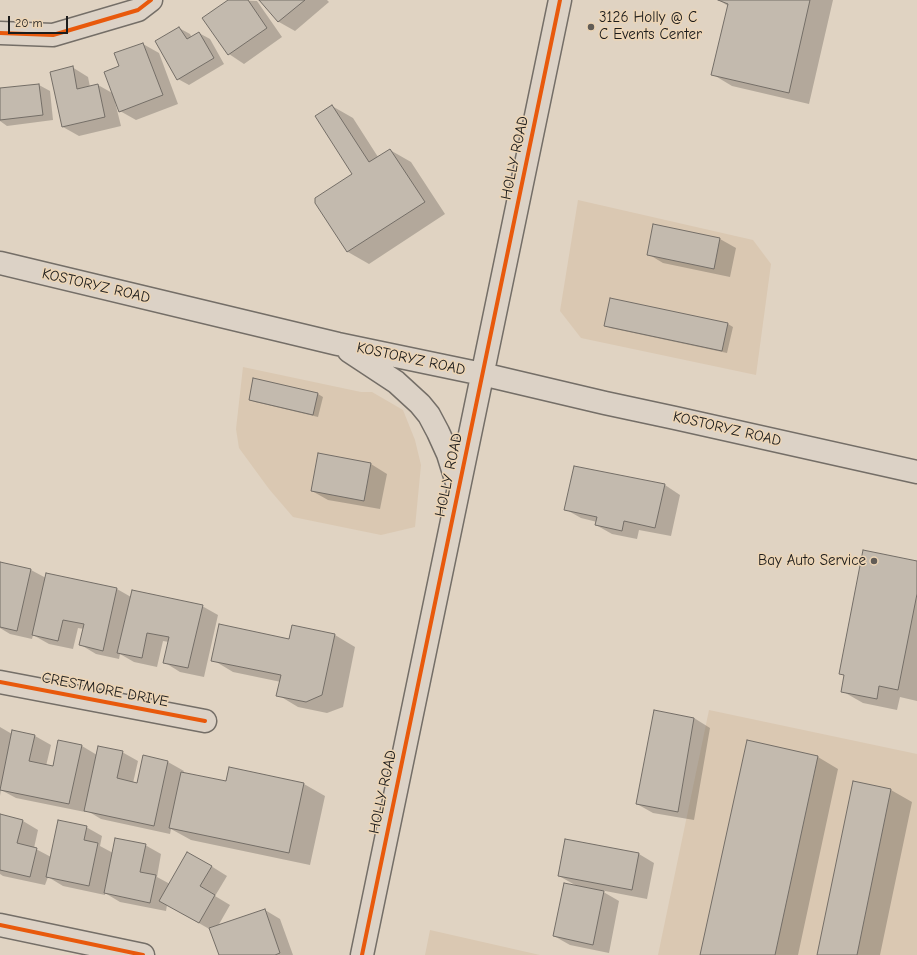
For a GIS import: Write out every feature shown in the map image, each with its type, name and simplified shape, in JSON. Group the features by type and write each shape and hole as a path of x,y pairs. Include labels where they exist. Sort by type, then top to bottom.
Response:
{"main road":[{"path":"0,33 53,36 138,10 151,0"},
{"name":"HOLLY ROAD","path":"362,955 560,0"},
{"name":"KOSTORYZ ROAD","path":"0,263 338,344 482,374 605,403 917,472"},
{"path":"338,344 396,382 420,404 429,415 448,454 458,488"},
{"name":"CRESTMORE DRIVE","path":"0,682 205,721"},
{"path":"0,925 143,955"}],"shaded area":[{"path":"578,200 753,240 771,264 756,375 581,338 560,311"},
{"path":"243,367 361,392 372,392 403,410 415,440 421,465 415,527 381,535 293,517 269,489 239,448 236,429"},
{"path":"709,710 917,754 917,955 658,955"},
{"path":"430,930 540,955 425,955"}],"building":[{"path":"228,0 248,0 267,28 228,55 202,18"},
{"path":"259,0 305,0 278,22"},
{"path":"718,0 810,0 789,93 711,75 728,4"},
{"path":"179,27 187,39 199,32 214,58 177,80 155,41"},
{"path":"143,43 163,95 119,112 104,72 119,66 114,53"},
{"path":"73,66 77,89 98,84 105,117 62,127 50,72"},
{"path":"39,84 43,115 0,120 0,88"},
{"path":"332,105 369,162 390,149 425,202 347,252 315,203 315,198 352,174 315,116"},
{"path":"653,224 720,238 714,269 647,255"},
{"path":"610,298 728,323 722,351 604,326"},
{"path":"253,378 318,393 313,415 249,400"},
{"path":"318,453 371,463 364,501 311,491"},
{"path":"574,466 665,484 655,528 624,521 622,531 595,525 597,517 564,510"},
{"path":"863,550 917,561 917,594 898,690 879,686 877,699 841,692 844,675 839,674"},
{"path":"0,562 31,569 17,631 0,627"},
{"path":"46,573 117,588 103,651 79,645 84,624 63,620 58,641 32,635"},
{"path":"132,590 203,605 188,668 163,663 169,637 147,633 142,658 117,653"},
{"path":"219,624 289,639 292,625 335,634 322,695 306,702 276,696 281,675 211,661"},
{"path":"654,710 694,718 678,812 636,804"},
{"path":"12,730 35,735 29,761 53,766 58,740 82,745 69,804 0,790"},
{"path":"747,740 818,756 775,955 700,955"},
{"path":"98,746 123,751 117,778 137,783 143,755 168,761 154,826 84,811"},
{"path":"229,767 304,783 289,853 169,828 181,772 226,781"},
{"path":"853,781 891,789 857,955 817,955"},
{"path":"0,814 23,820 17,843 37,848 30,877 0,870"},
{"path":"58,820 87,826 84,840 98,843 89,886 46,877"},
{"path":"115,838 146,844 140,872 156,875 150,903 104,893"},
{"path":"565,839 639,853 632,890 558,876"},
{"path":"187,852 212,866 200,886 215,895 199,923 159,901"},
{"path":"564,883 604,891 593,945 553,936"},
{"path":"265,909 280,953 275,955 219,955 209,928"}],"cycle path":[{"path":"0,33 53,35 138,10 151,0"},
{"path":"362,955 560,0"},
{"path":"0,682 205,721"},
{"path":"0,925 143,955"}],"place":[{"name":"3126 Holly @ C C Events Center","path":"591,27"},
{"name":"Bay Auto Service","path":"874,561"}]}
